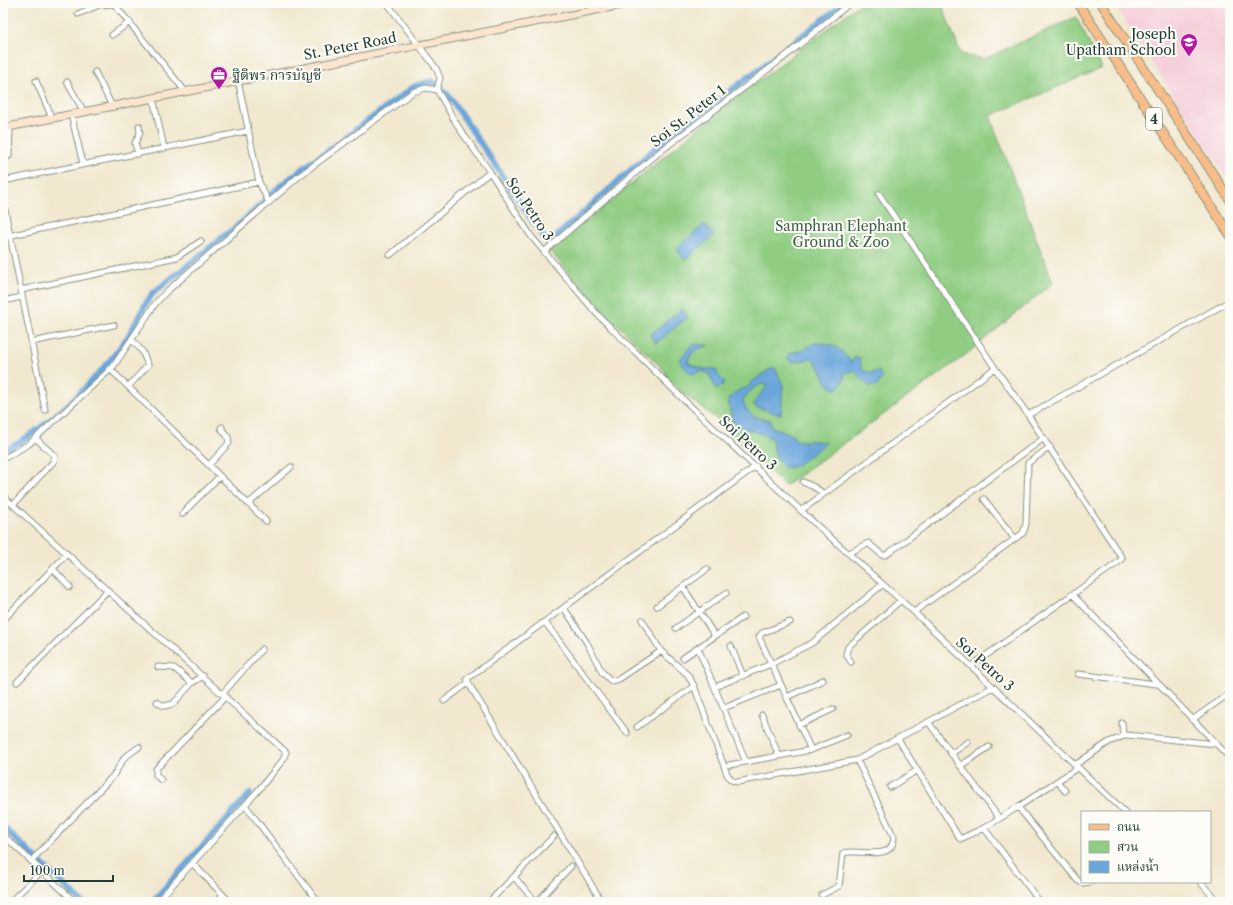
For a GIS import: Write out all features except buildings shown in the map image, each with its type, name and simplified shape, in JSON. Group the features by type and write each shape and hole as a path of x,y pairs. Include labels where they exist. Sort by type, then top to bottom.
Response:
{"main road":[{"name":"4","path":"1078,3 1230,235"},
{"name":"4","path":"1101,3 1230,200"}],"street":[{"path":"78,14 99,4 112,3 130,22 185,91"},
{"path":"3,459 36,438 110,369 132,340 155,304 166,292 268,201 319,160 413,92 426,88 438,88 440,78 436,68 387,3"},
{"name":"St. Peter Road","path":"6,127 238,80 507,29 631,3"},
{"name":"Soi St. Peter 1","path":"544,252 657,154 787,55 850,3"},
{"path":"112,35 130,22"},
{"path":"95,72 112,106"},
{"path":"238,80 259,182 268,201"},
{"path":"36,81 52,118"},
{"path":"67,82 84,112"},
{"name":"Soi Petro 3","path":"438,88 459,128 490,172 528,233 603,319 684,400 882,585 914,612 1124,811"},
{"path":"153,98 164,148"},
{"path":"72,114 83,164"},
{"path":"138,154 135,143 140,133 139,126"},
{"path":"6,127 10,144 9,156"},
{"path":"3,181 248,131"},
{"path":"3,146 10,144"},
{"path":"390,255 490,172"},
{"path":"3,237 259,182"},
{"path":"879,194 995,368 1044,438 1122,558 1120,561 971,666"},
{"path":"3,200 45,410"},
{"path":"21,290 177,257 201,241"},
{"path":"3,301 22,297"},
{"path":"1028,415 1230,301"},
{"path":"32,342 114,325"},
{"path":"129,386 148,365 142,351 132,340"},
{"path":"802,510 823,493 995,368"},
{"path":"110,369 266,521"},
{"path":"209,465 229,443 222,427"},
{"path":"13,505 54,460 55,456 36,438"},
{"path":"849,553 868,543 882,555 886,555 1044,438"},
{"path":"914,612 1023,533 1026,524 1028,463 1050,447"},
{"path":"602,902 468,683 468,678 756,466"},
{"path":"248,504 291,467"},
{"path":"182,514 220,476"},
{"path":"803,482 819,489 823,493"},
{"path":"3,496 225,695 286,752 283,760 245,805 157,902"},
{"path":"984,499 1015,539"},
{"path":"3,620 67,554"},
{"path":"53,569 70,587"},
{"path":"656,606 707,569"},
{"path":"715,687 771,664 812,643 882,585"},
{"path":"683,587 715,636"},
{"path":"17,682 108,590"},
{"path":"676,628 726,593"},
{"path":"1072,594 1157,684 1230,758"},
{"path":"851,662 846,654 848,647 900,601"},
{"path":"564,608 587,643 605,677 610,681 618,679 661,651"},
{"path":"683,658 743,617"},
{"path":"642,620 661,651 688,675 694,686 731,780 737,782 857,760 993,687"},
{"path":"545,622 627,733"},
{"path":"790,622 759,634 771,664 811,750"},
{"path":"731,646 743,676"},
{"path":"698,648 746,762"},
{"path":"161,780 156,775 156,769 225,695 262,649"},
{"path":"158,667 174,668 192,683"},
{"path":"1078,674 1157,684"},
{"path":"157,702 164,706 171,705 192,683 203,676"},
{"path":"787,698 824,680"},
{"path":"444,701 468,683"},
{"path":"724,708 781,685"},
{"path":"637,727 694,686"},
{"path":"1192,720 1230,693"},
{"path":"799,725 833,710"},
{"path":"762,715 779,756"},
{"path":"929,722 998,818"},
{"path":"1122,723 1123,736"},
{"path":"729,765 811,750 847,735"},
{"path":"898,739 916,771 959,839 962,840 984,828 998,818 1018,808 1109,742 1123,736 1216,744"},
{"path":"951,754 968,742"},
{"path":"34,858 113,776 125,757 139,747"},
{"path":"960,766 989,748"},
{"path":"822,895 839,886 843,853 880,853 887,851 894,843 894,837 857,760"},
{"path":"890,787 916,771"},
{"path":"1057,781 1065,791"},
{"path":"245,805 318,902"},
{"path":"1018,808 1078,881 1081,882"},
{"path":"984,828 1040,902"},
{"path":"3,835 34,858 42,870 75,902"},
{"path":"489,902 554,836"},
{"path":"193,864 230,902"},
{"path":"514,877 537,902 571,866"},
{"path":"10,902 42,870"},
{"path":"1201,883 1218,902"},
{"path":"216,902 223,895"}],"shaded area":[{"name":"Joseph Upatham School","path":"1113,3 1230,3 1230,182 1184,112"}],"green space":[{"name":"Samphran Elephant Ground & Zoo","path":"861,3 941,3 961,54 984,59 1076,17 1102,68 990,116 1053,283 964,356 785,486 714,417 679,390 667,378 665,371 595,303 550,251 718,112"}],"water":[{"path":"704,224 714,235 685,260 676,249"},
{"path":"682,309 688,317 656,343 650,335"},
{"path":"814,343 827,344 836,347 851,362 854,358 860,358 862,370 871,373 879,371 882,378 877,386 869,386 856,373 850,371 844,374 844,381 837,389 831,387 828,385 813,359 793,362 788,359 789,353 801,351"},
{"path":"699,344 708,346 692,353 688,363 704,369 716,369 718,375 725,382 717,390 709,374 702,371 691,374 682,365 680,359 692,345"},
{"path":"775,368 783,385 781,415 754,406 756,399 766,388 766,384 756,387 743,400 749,413 756,417 770,420 772,427 789,433 798,441 818,441 826,443 796,466 785,468 775,454 772,438 736,425 732,421 728,399 739,390 748,387 753,381 770,369"}],"waterway":[{"path":"3,452 37,430 71,402 87,386 102,370 127,338 153,293 248,217 281,185 415,86 432,81 449,96 548,244 652,151 845,3"},
{"path":"152,902 250,794"},
{"path":"3,827 82,902"}],"place":[{"name":"Joseph Upatham School","path":"1189,57"},
{"name":"ฐิติพร การบัญชี","path":"219,90"}]}
